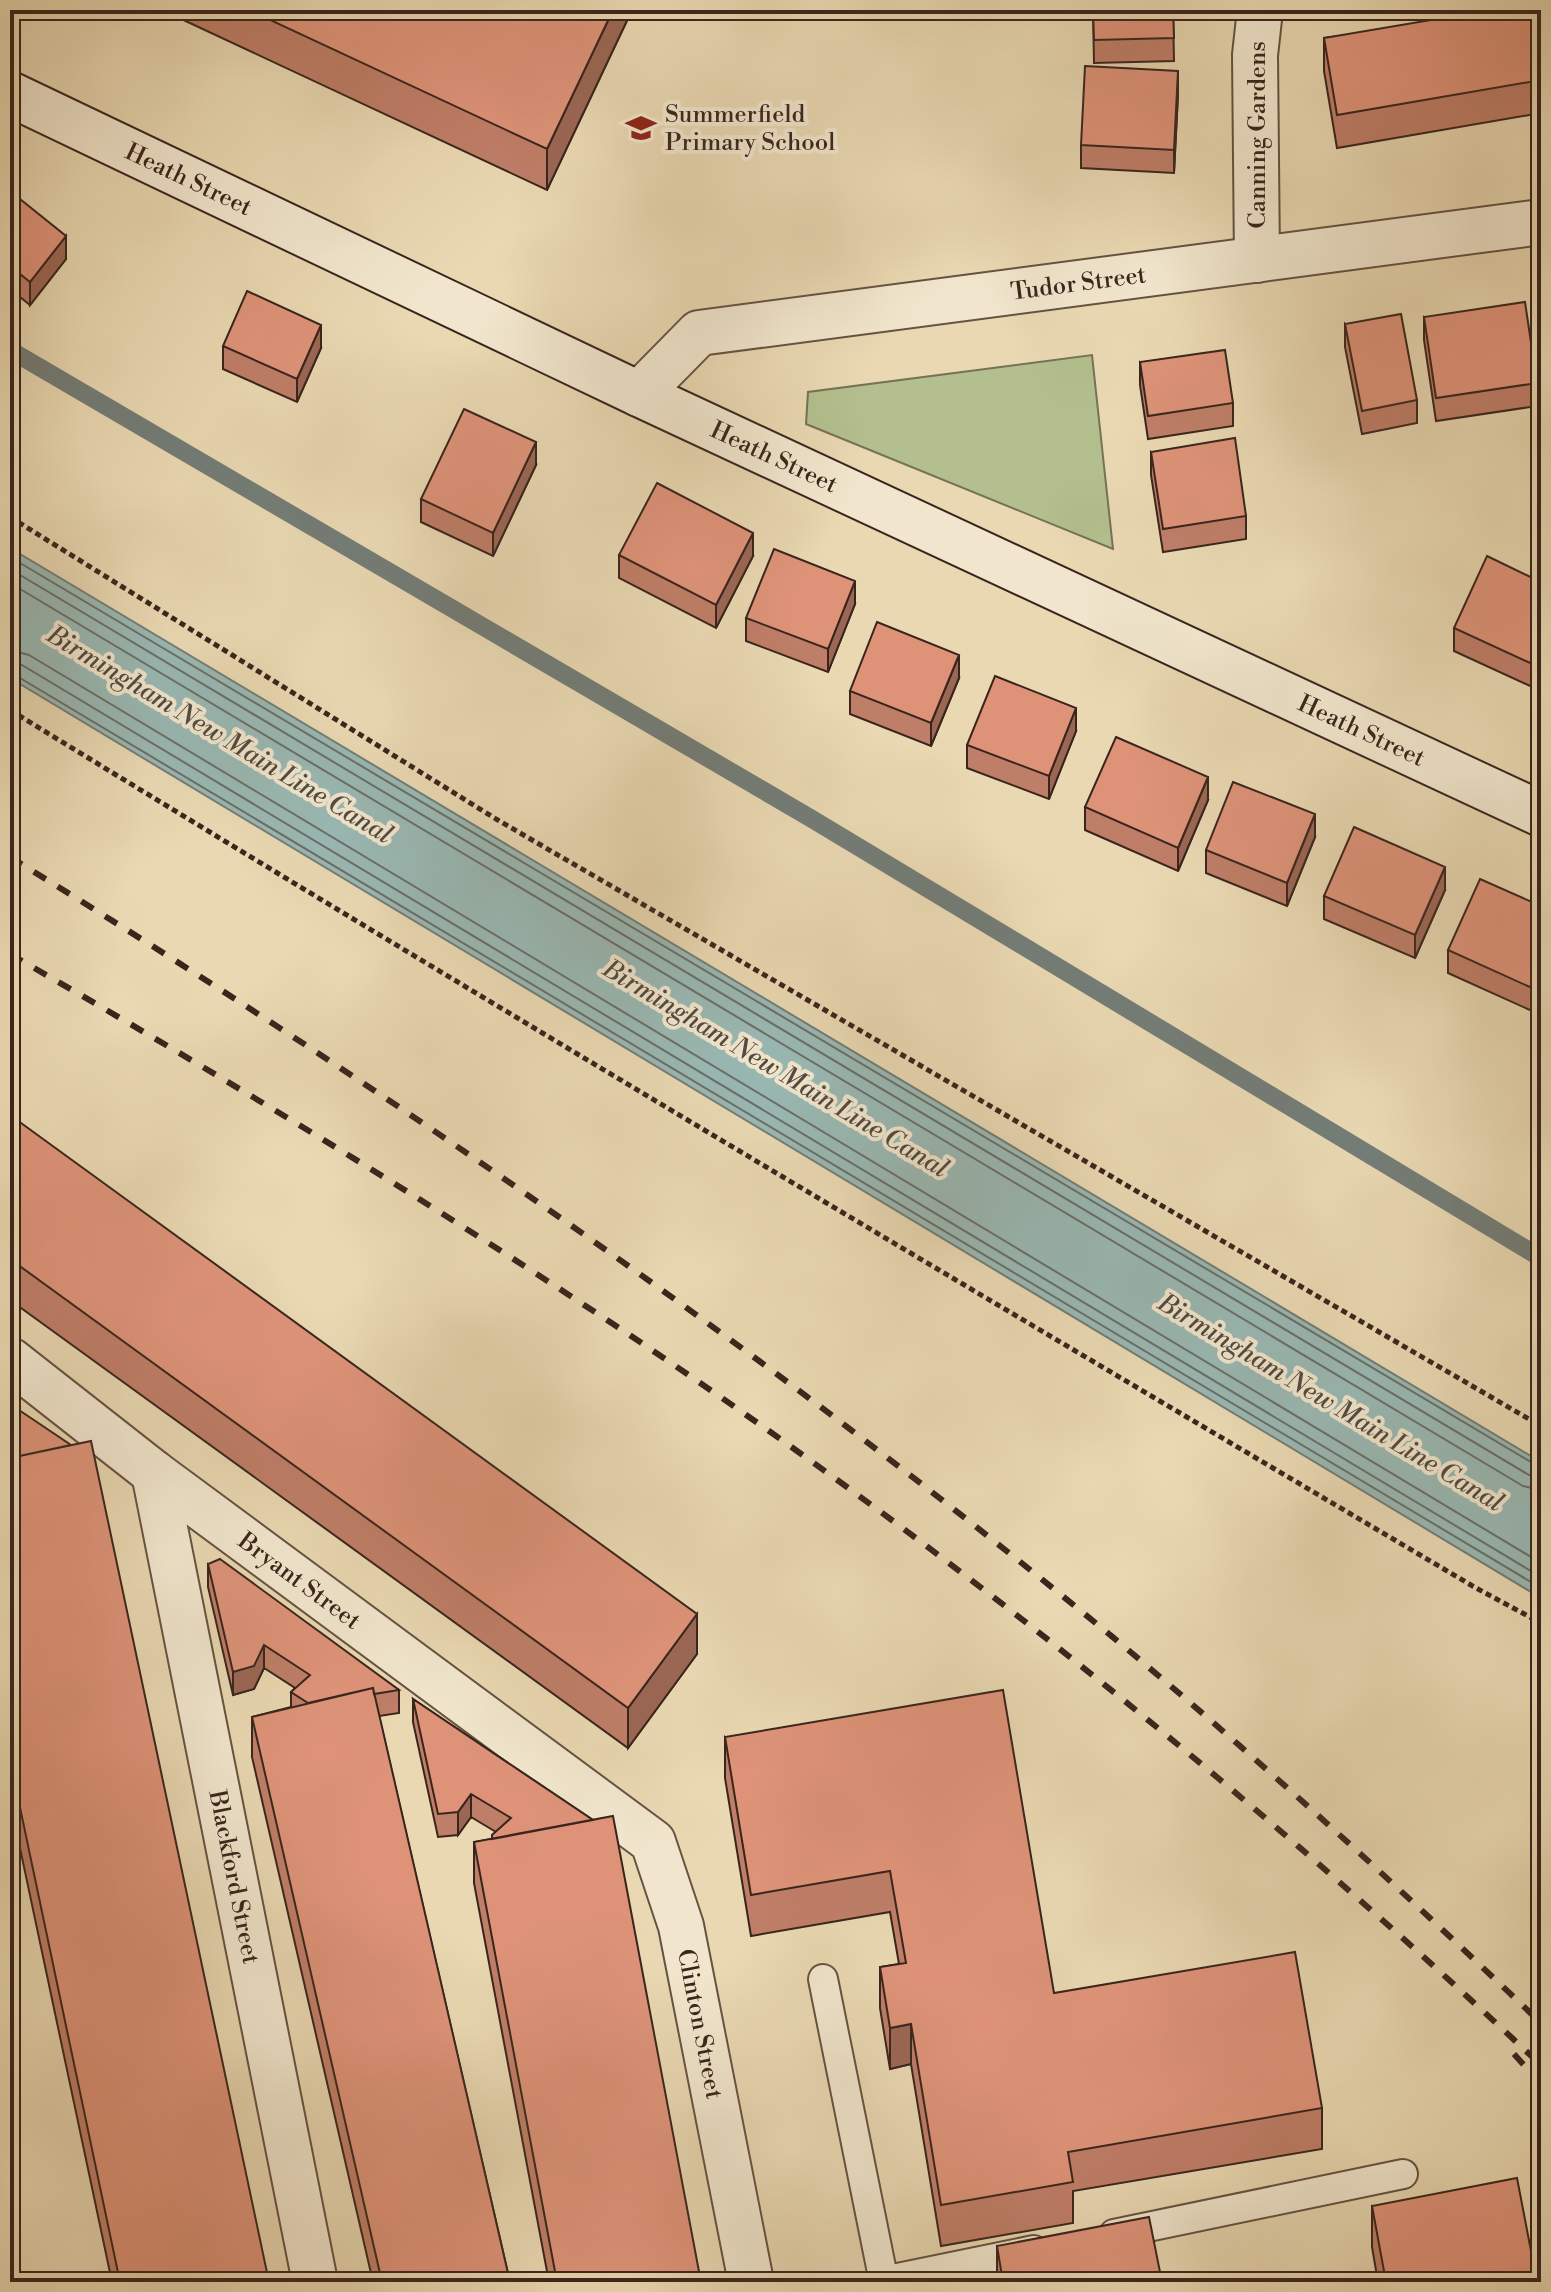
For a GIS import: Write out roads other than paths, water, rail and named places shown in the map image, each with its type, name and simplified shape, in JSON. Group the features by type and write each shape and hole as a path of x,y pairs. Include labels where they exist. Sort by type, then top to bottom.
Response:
{"street":[{"name":"Canning Gardens","path":"1257,260 1255,55 1260,10"},
{"name":"Heath Street","path":"10,94 639,394 1541,814"},
{"name":"Tudor Street","path":"639,394 699,333 1541,222"},
{"name":"Bryant Street","path":"10,1360 154,1473 594,1798"},
{"name":"Blackford Street","path":"154,1473 315,2282"},
{"name":"Clinton Street","path":"594,1798 653,1842 681,1926 751,2282"}],"lane":[{"path":"823,1979 884,2281 1403,2174"}],"water":[{"name":"Birmingham New Main Line Canal","path":"10,548 1541,1462 1541,1598 10,678"}],"waterway":[{"path":"10,350 812,819 1541,1258"}],"railway":[{"path":"10,857 153,946 435,1131 710,1325 845,1425 978,1528 1220,1728 1541,2023"},
{"path":"10,954 250,1096 487,1242 643,1344 878,1510 1106,1686 1218,1778 1327,1871 1541,2065"},
{"path":"1514,2054 1541,2084"}],"place":[{"name":"Summerfield Primary School","path":"641,128"}]}
